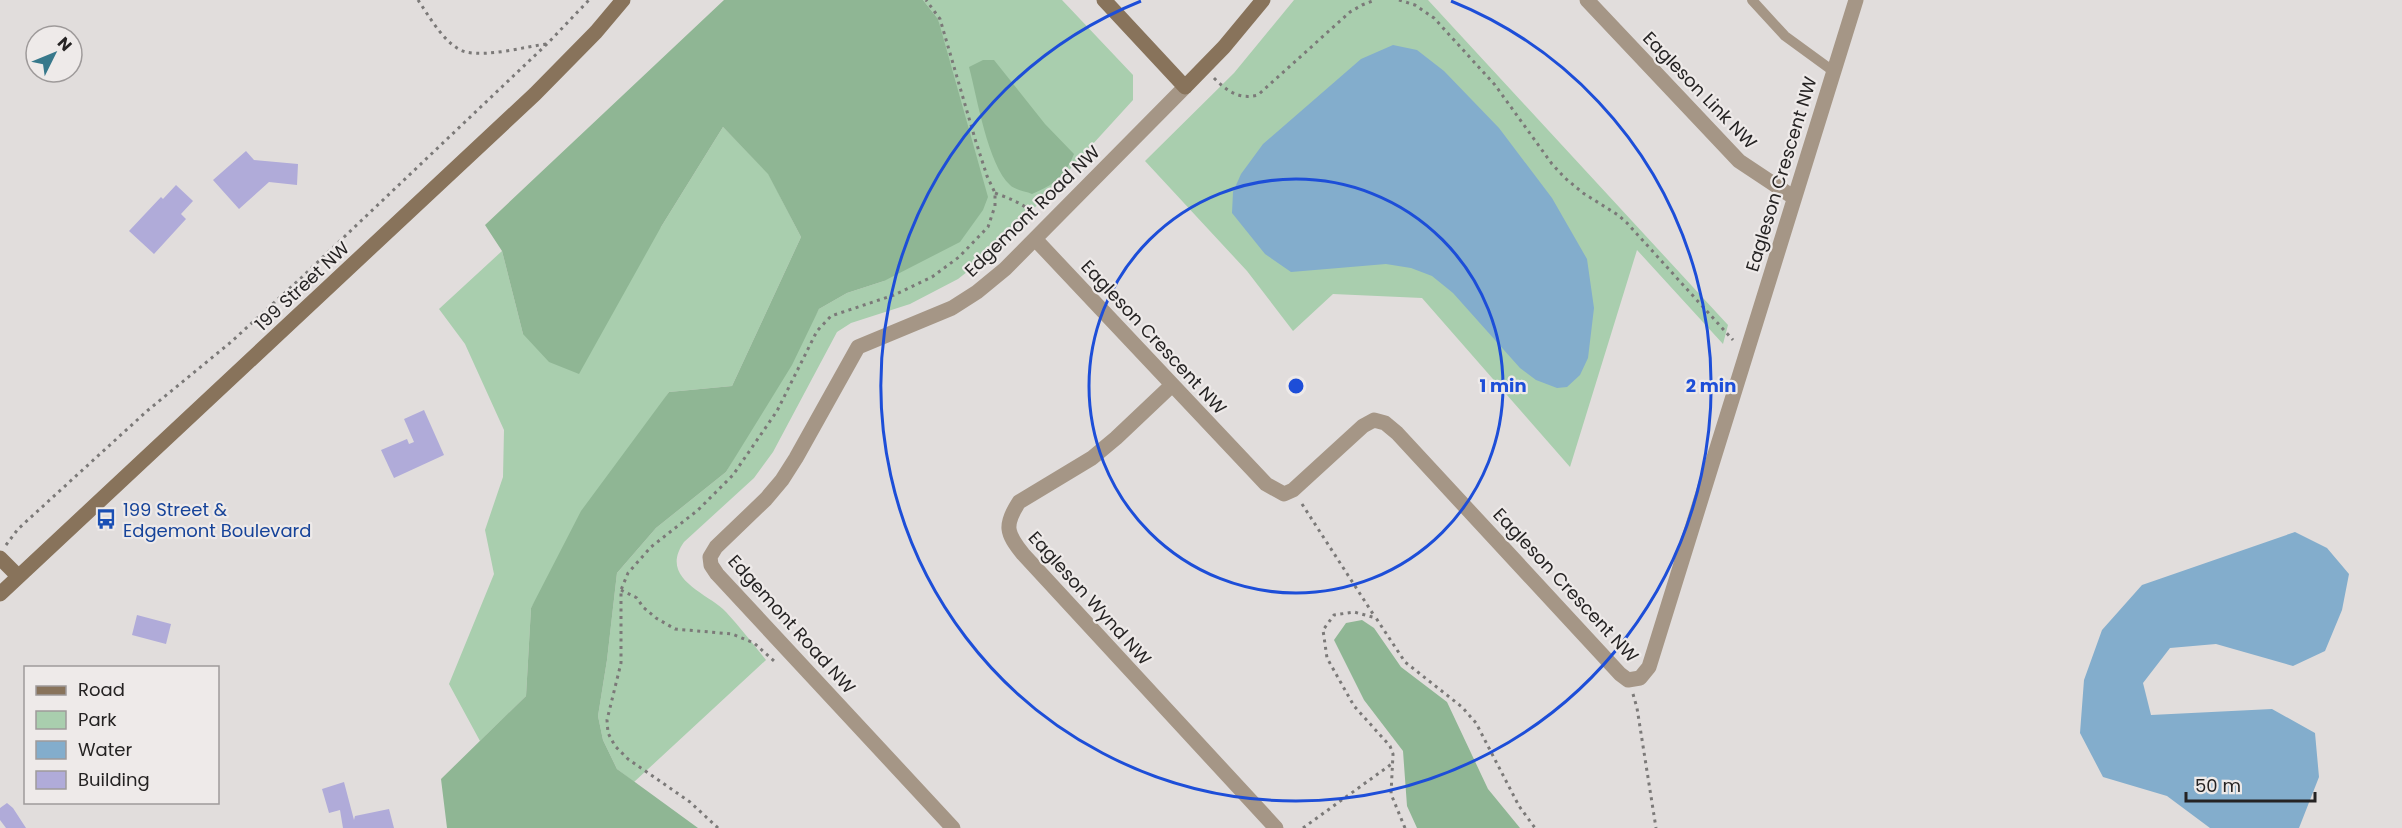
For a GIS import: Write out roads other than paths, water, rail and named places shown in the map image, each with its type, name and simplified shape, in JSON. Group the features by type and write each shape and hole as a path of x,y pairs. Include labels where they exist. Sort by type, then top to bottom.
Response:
{"main road":[{"name":"199 Street NW","path":"0,594 535,94 596,32 623,0"},
{"path":"1104,0 1185,87"},
{"name":"Edgemont Road NW","path":"1185,87 1205,68 1263,0"},
{"path":"0,558 18,576"}],"street":[{"name":"Eagleson Link NW","path":"1587,0 1739,161 1793,197"},
{"name":"Eagleson Crescent NW","path":"1040,233 1173,385 1266,484 1284,494 1293,490 1363,426 1374,420 1385,423 1397,433 1620,674 1628,680 1640,678 1649,667 1856,0"},
{"name":"Edgemont Road NW","path":"953,828 717,574 711,565 710,556 716,547 766,499 782,480 858,347 927,320 977,292 1040,233 1185,87"},
{"name":"Eagleson Wynd NW","path":"1173,385 1092,458 1019,502 1008,525 1012,540 1023,554 1276,828"}],"lane":[{"path":"1752,0 1785,36 1833,71"}],"water":[{"path":"1393,45 1417,50 1444,71 1499,128 1552,198 1587,259 1594,308 1588,358 1580,375 1567,387 1557,388 1536,380 1520,368 1453,293 1432,276 1411,268 1386,264 1291,272 1265,254 1232,213 1233,192 1241,174 1263,144 1361,59"},
{"path":"2295,532 2327,548 2349,574 2342,610 2325,651 2293,666 2216,644 2170,648 2143,683 2151,715 2272,709 2315,733 2319,777 2299,828 2210,828 2167,796 2103,777 2080,733 2084,680 2102,630 2142,585"}],"place":[{"name":"199 Street & Edgemont Boulevard","path":"106,519"}]}
